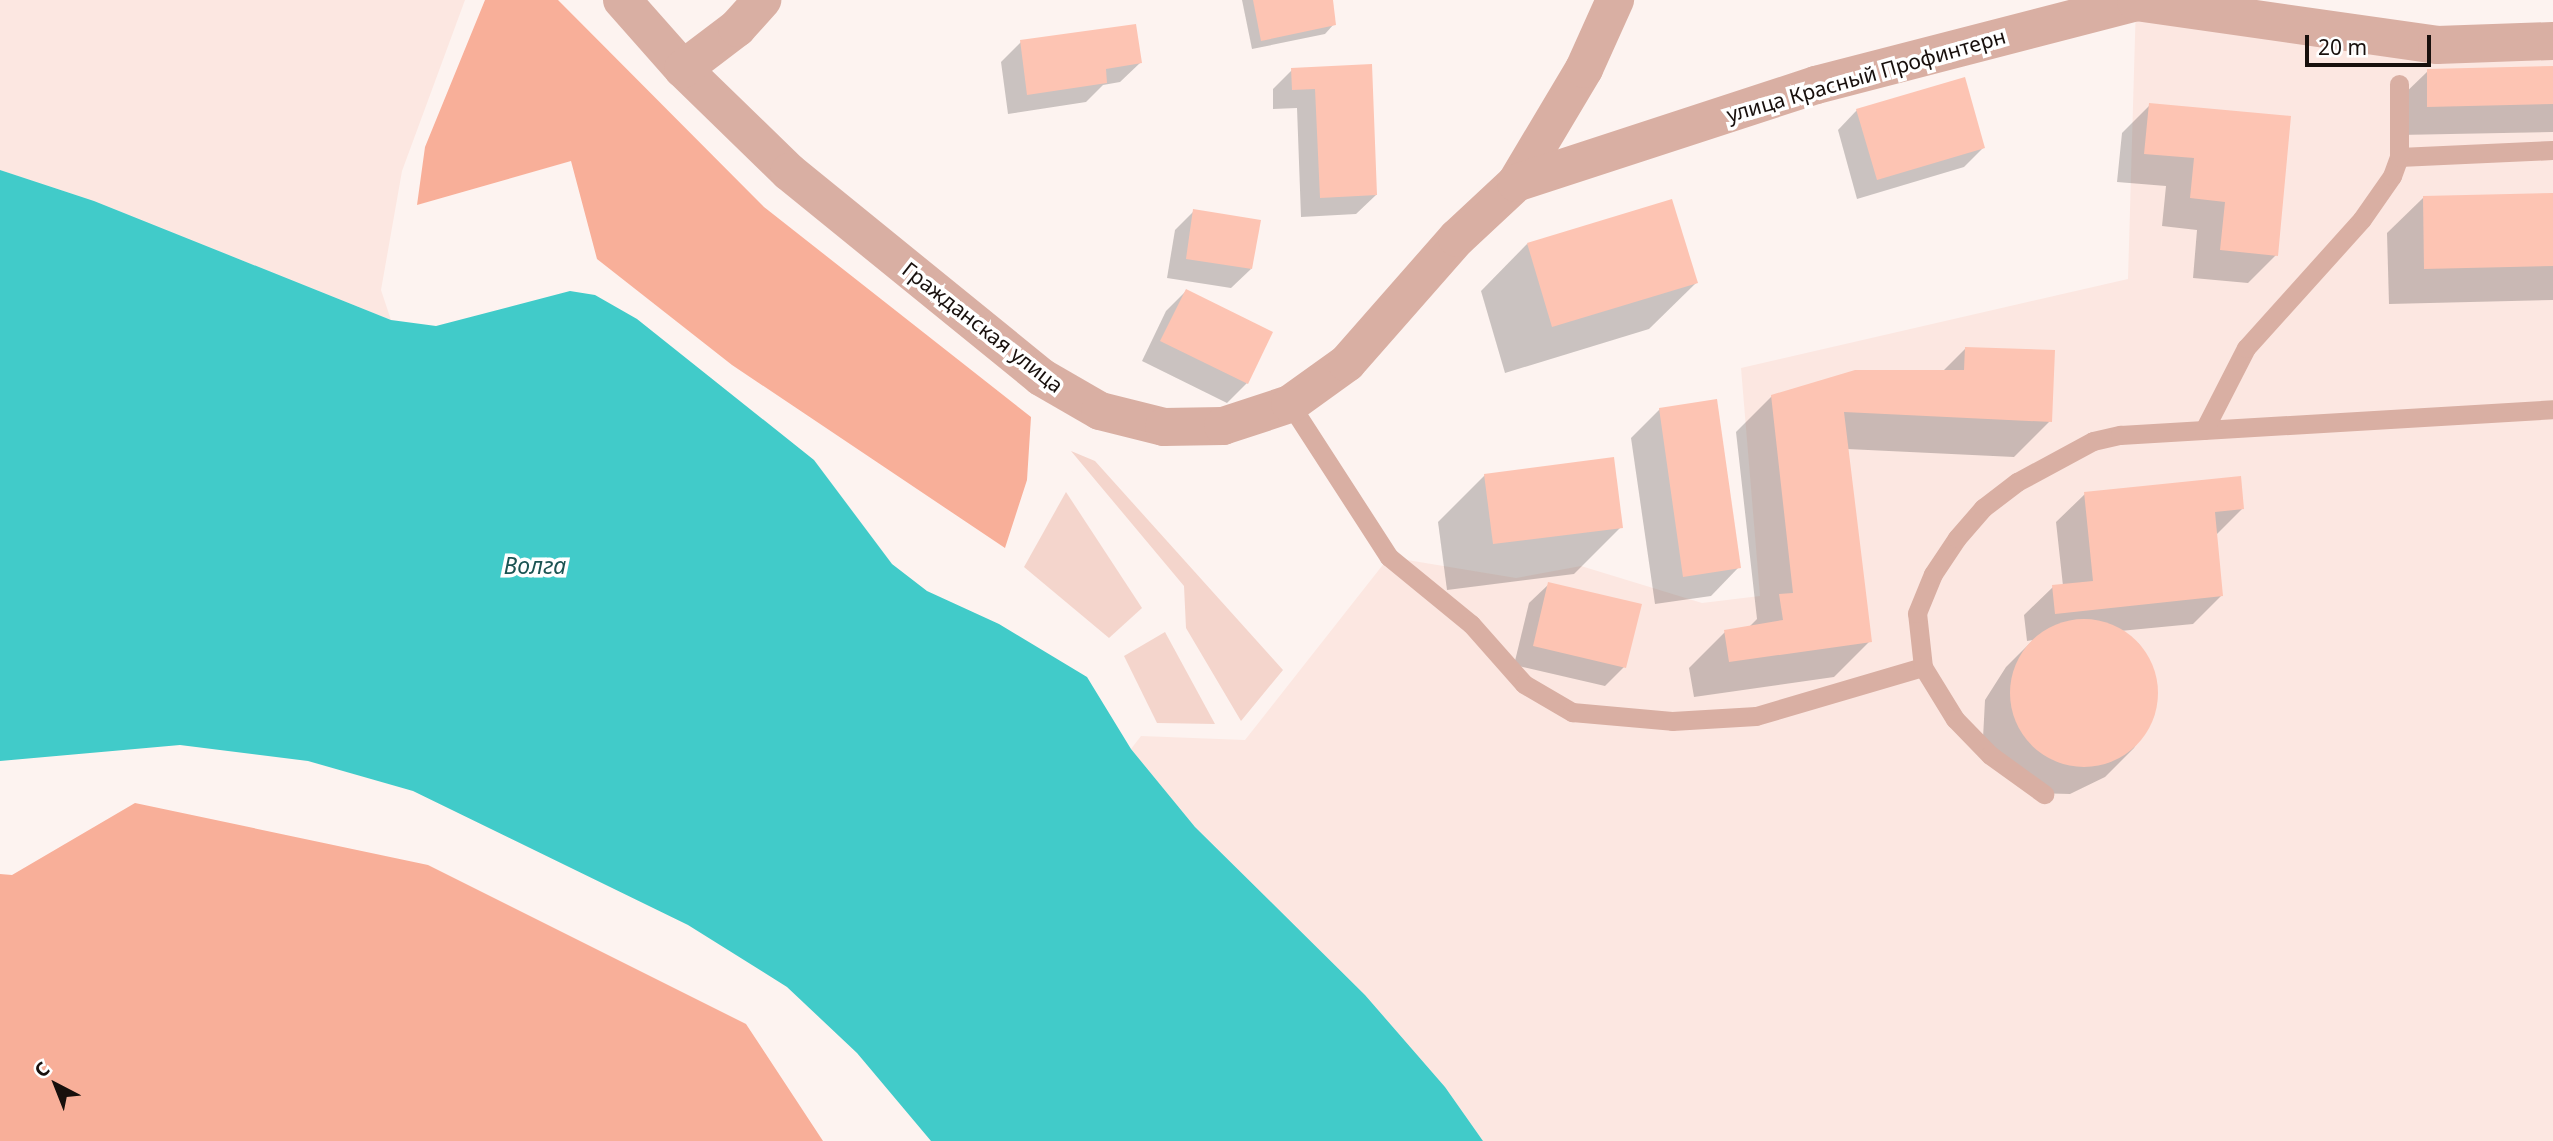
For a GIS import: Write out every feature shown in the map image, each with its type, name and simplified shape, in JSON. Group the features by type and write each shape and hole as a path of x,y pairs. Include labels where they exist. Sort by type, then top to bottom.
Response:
{"street":[{"name":"Гражданская улица","path":"622,0 684,69 789,172 1041,377 1100,411 1164,427 1223,426 1290,404 1348,363 1457,238 1516,183"},
{"path":"684,69 737,28 762,0"},
{"path":"1516,183 1584,69 1615,0"},
{"path":"2137,1 2437,45 2553,41"},
{"name":"улица Красный Профинтерн","path":"1516,183 1816,85 2137,1"}],"lane":[{"path":"2204,430 2246,348 2362,219 2399,157 2399,84"},
{"path":"2399,157 2553,150"},
{"path":"1290,404 1389,557 1471,624 1524,684 1572,712 1672,721 1756,716 1923,667"},
{"path":"2044,794 1990,755 1964,728 1923,667 1917,613 1933,574 1983,508 2049,462 2093,441 2204,430 2553,409"}],"shaded area":[{"path":"0,0 465,0 402,171 381,290 391,320 94,201 0,170"},
{"path":"485,0 558,0 764,207 1031,417 1027,480 1005,548 732,365 597,259 571,161 417,205 425,147"},
{"path":"2136,2 2553,41 2553,1141 1483,1141 1445,1087 1365,995 1195,827 1131,749 1141,736 1245,740 1389,557 1516,578 1581,566 1702,603 1760,596 1741,368 2128,279"},
{"path":"1071,451 1095,461 1283,670 1241,721 1186,628 1184,586"},
{"path":"1066,492 1142,608 1109,638 1024,567"},
{"path":"1165,632 1215,724 1157,723 1124,656"},
{"path":"135,803 428,865 746,1024 823,1141 0,1141 0,874 12,875"}],"water":[{"name":"Волга","path":"0,170 94,201 391,320 436,326 570,291 595,295 637,319 814,460 892,564 927,591 999,624 1087,677 1131,749 1195,827 1365,995 1445,1087 1483,1141 931,1141 857,1053 787,987 688,925 413,791 308,761 180,745 0,761"}],"building":[{"path":"1253,0 1333,0 1336,25 1261,41"},
{"path":"1136,24 1142,63 1106,69 1107,83 1027,95 1020,40"},
{"path":"1372,64 1377,195 1320,198 1315,89 1292,90 1291,68"},
{"path":"2553,66 2553,104 2427,107 2427,69"},
{"path":"1965,77 1985,148 1877,180 1856,109"},
{"path":"2149,103 2291,116 2278,256 2220,250 2225,202 2190,198 2194,158 2144,154"},
{"path":"2553,193 2553,266 2424,269 2423,196"},
{"path":"1672,199 1698,283 1552,327 1527,243"},
{"path":"1193,209 1261,220 1252,269 1186,259"},
{"path":"1186,289 1273,332 1248,384 1160,341"},
{"path":"1965,347 2055,350 2052,422 1844,412 1872,642 1729,662 1724,630 1783,620 1779,594 1793,593 1771,395 1855,370 1964,370"},
{"path":"1717,399 1741,568 1683,577 1659,408"},
{"path":"1614,457 1623,528 1493,544 1484,474"},
{"path":"2241,476 2244,509 2215,512 2223,596 2055,614 2052,585 2093,581 2084,492"},
{"path":"1548,582 1642,604 1626,668 1533,646"},
{"path":"2084,619 2112,625 2136,641 2152,665 2158,693 2152,721 2136,745 2112,761 2084,767 2056,761 2032,745 2016,721 2010,693 2016,665 2032,641 2056,625"}]}
